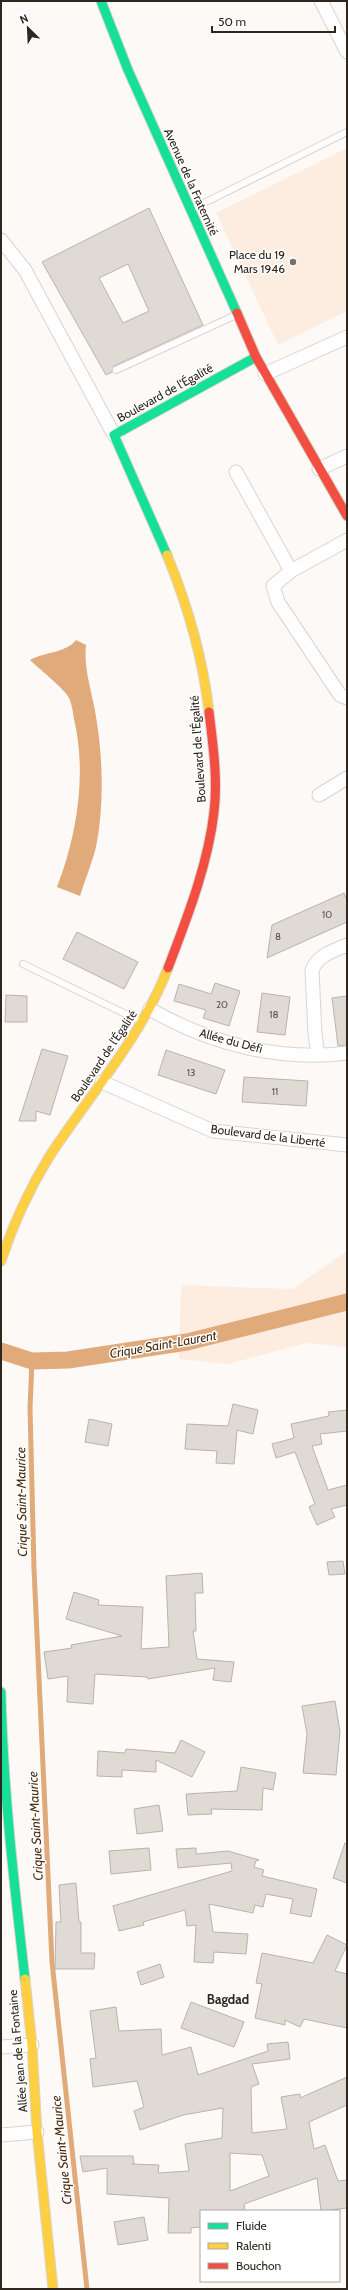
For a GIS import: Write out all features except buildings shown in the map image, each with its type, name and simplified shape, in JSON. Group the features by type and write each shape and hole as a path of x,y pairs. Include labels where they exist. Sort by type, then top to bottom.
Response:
{"street":[{"name":"Avenue de la Fraternité","path":"101,1 128,70 256,357 347,516"},
{"path":"321,1 347,52"},
{"path":"1,240 25,270 114,435"},
{"path":"265,374 347,337"},
{"name":"Boulevard de l'Égalité","path":"1,1262 10,1233 37,1178 150,1010 173,956 208,843 215,797 209,704 174,572 145,497 114,435 256,357"},
{"path":"319,469 347,456"},
{"path":"236,472 291,571"},
{"path":"347,540 291,571 273,586 278,602 340,695 347,698"},
{"path":"319,795 347,778"},
{"path":"318,1056 315,1034 312,970 315,963 322,956 347,945"},
{"name":"Allée du Défi","path":"150,1010 206,1037 281,1054 318,1056 347,1053"},
{"name":"Boulevard de la Liberté","path":"102,1082 213,1131 347,1145"},
{"name":"Allée Jean de la Fontaine","path":"1,1692 2,1740 15,1896 32,2045 37,2132 53,2289"},
{"path":"1,2047 32,2045"},
{"path":"1,2135 37,2132"}],"lane":[{"path":"190,210 347,132"},
{"path":"116,370 237,314"},
{"path":"23,964 141,1022"}],"shaded area":[{"name":"Place du 19 Mars 1946","path":"347,148 347,311 278,345 216,213"},
{"path":"76,640 86,645 85,655 87,674 96,713 99,738 102,785 99,832 93,859 80,896 57,887 70,847 75,825 80,783 78,740 72,708 67,694 30,660 61,650"},
{"path":"347,1251 347,1347 306,1343 228,1364 179,1359 181,1285 292,1289"}],"waterway":[{"name":"Crique Saint-Laurent","path":"1,1351 32,1361 68,1360 187,1342 347,1302"},
{"name":"Crique Saint-Maurice","path":"32,1361 30,1408 34,1569 52,1962 87,2289"}],"traffic: fast":[{"path":"101,1 128,70 237,313"},
{"path":"167,555 114,435 256,357"},
{"path":"1,1692 7,1800 25,1979"}],"traffic: slow":[{"path":"167,555 193,632 203,672 209,712"},
{"path":"1,1261 16,1221 42,1169 129,1042 157,994 168,968"},
{"path":"25,1979 32,2045 37,2132 53,2289"}],"traffic: jam":[{"path":"237,313 256,357 347,516"},
{"path":"168,968 196,891 211,832 214,812 215,787 209,712"}],"place":[{"name":"Place du 19 Mars 1946","path":"293,262"}],"district":[{"name":"Bagdad","path":"228,1999"}]}
